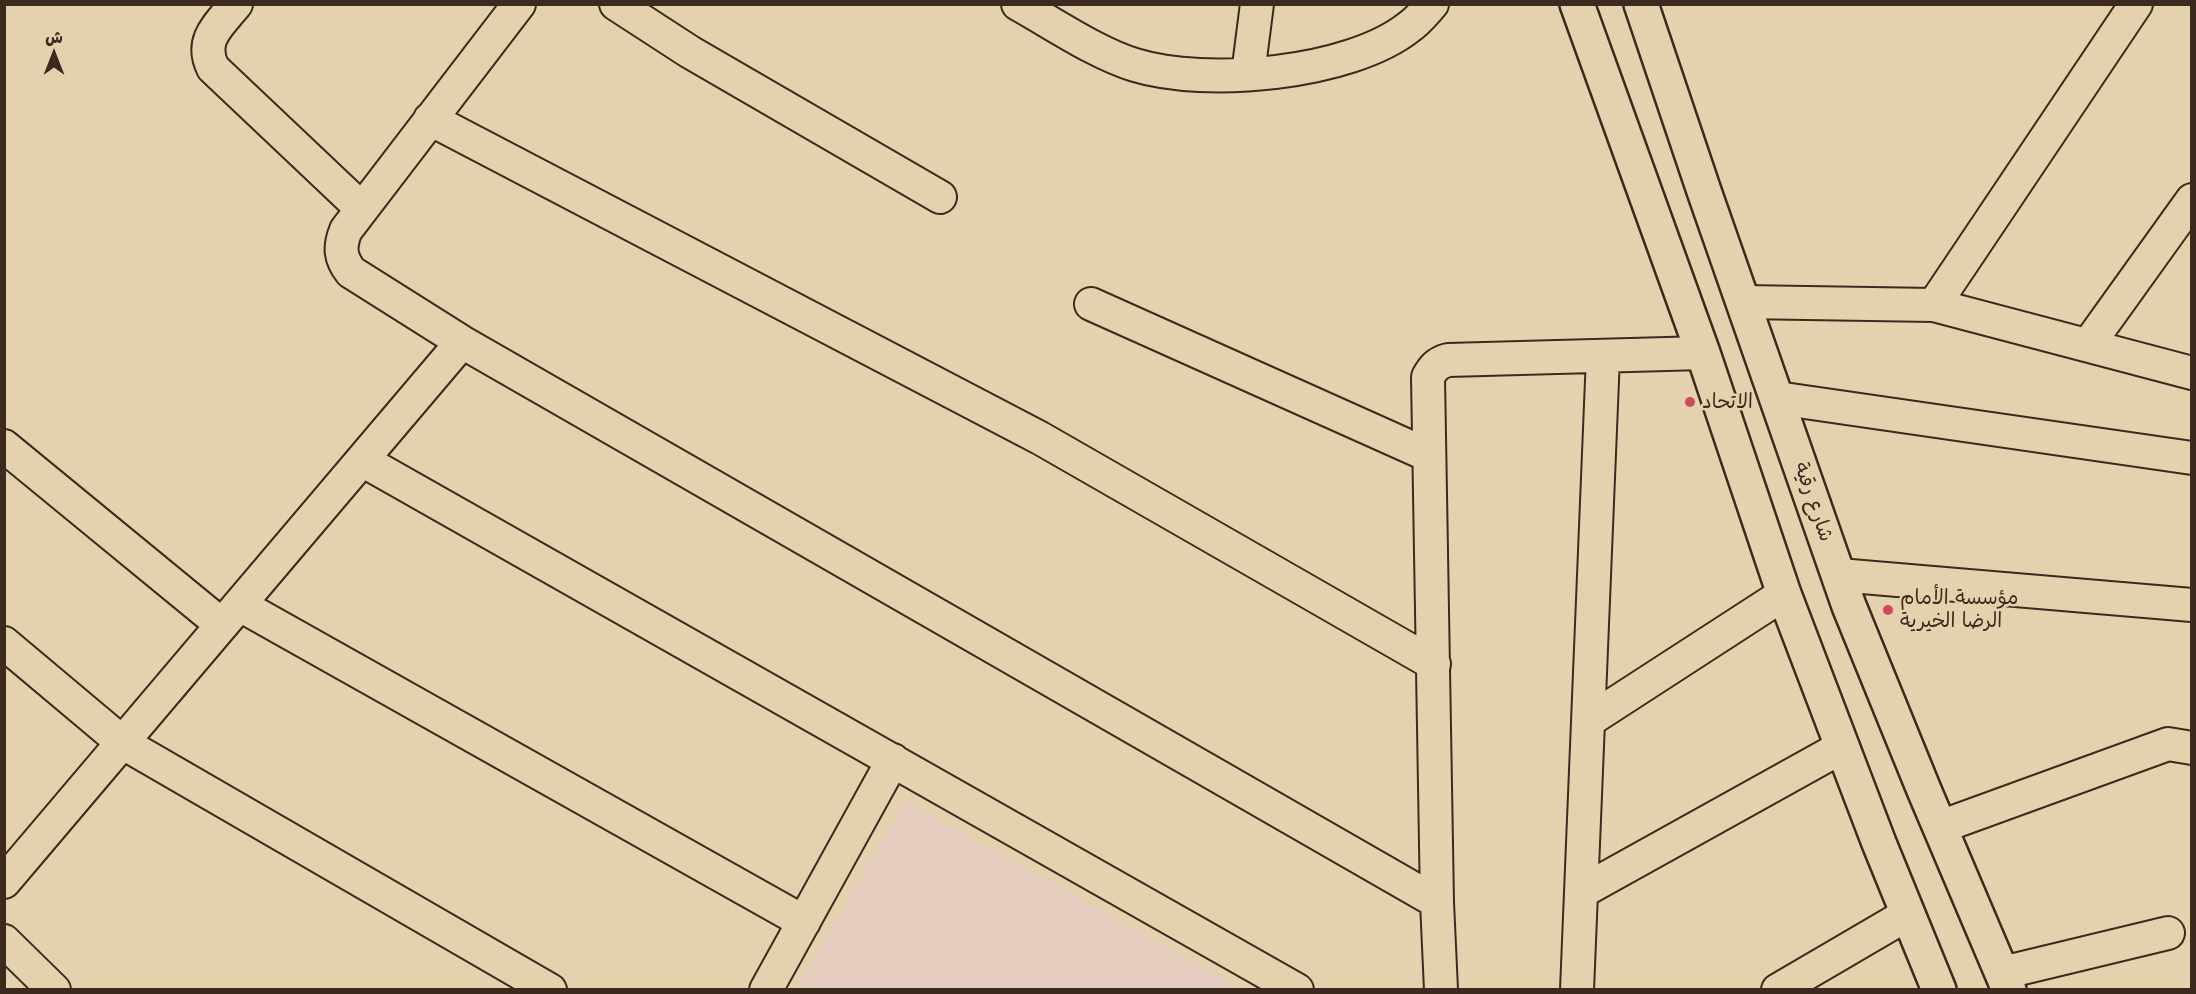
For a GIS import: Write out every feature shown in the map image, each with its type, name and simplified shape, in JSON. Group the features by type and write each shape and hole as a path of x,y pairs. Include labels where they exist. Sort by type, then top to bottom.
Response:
{"street":[{"path":"236,4 211,36 207,47 208,58 213,68 362,210"},
{"path":"519,4 346,230 341,242 341,255 351,272 462,342 1437,902"},
{"path":"616,4 690,52 940,197"},
{"path":"1018,4 1114,57 1136,65 1182,74 1248,74 1299,69 1328,63 1356,54 1409,28 1432,4"},
{"path":"1248,74 1257,4"},
{"path":"1581,19 1587,23 1591,14 1601,4"},
{"path":"1934,305 2136,4"},
{"name":"شارع رقية","path":"1640,8 1854,617 2006,981"},
{"path":"1581,19 1703,353 1784,594 1939,990"},
{"path":"430,119 1040,438 1434,664"},
{"path":"2088,345 2192,200"},
{"path":"1743,302 1934,305 2192,373"},
{"path":"1091,304 1428,454"},
{"path":"4,882 462,342"},
{"path":"1441,990 1437,902 1428,377 1433,368 1448,360 1703,353"},
{"path":"1577,990 1603,356"},
{"path":"1777,398 2192,458"},
{"path":"4,446 231,615 804,922"},
{"path":"362,460 1297,990"},
{"path":"1839,575 2192,605"},
{"path":"1588,721 1784,594"},
{"path":"4,643 123,743 550,990"},
{"path":"1940,827 2168,744 2192,748"},
{"path":"1581,892 1842,747"},
{"path":"766,990 893,760"},
{"path":"1778,990 1908,914"},
{"path":"2006,981 2168,933"},
{"path":"4,941 54,990"}],"shaded area":[{"path":"905,801 1242,989 796,989"}],"place":[{"name":"الاتحاد","path":"1690,402"},
{"name":"مؤسسة الأمام الرضا الخيرية","path":"1888,610"}]}
